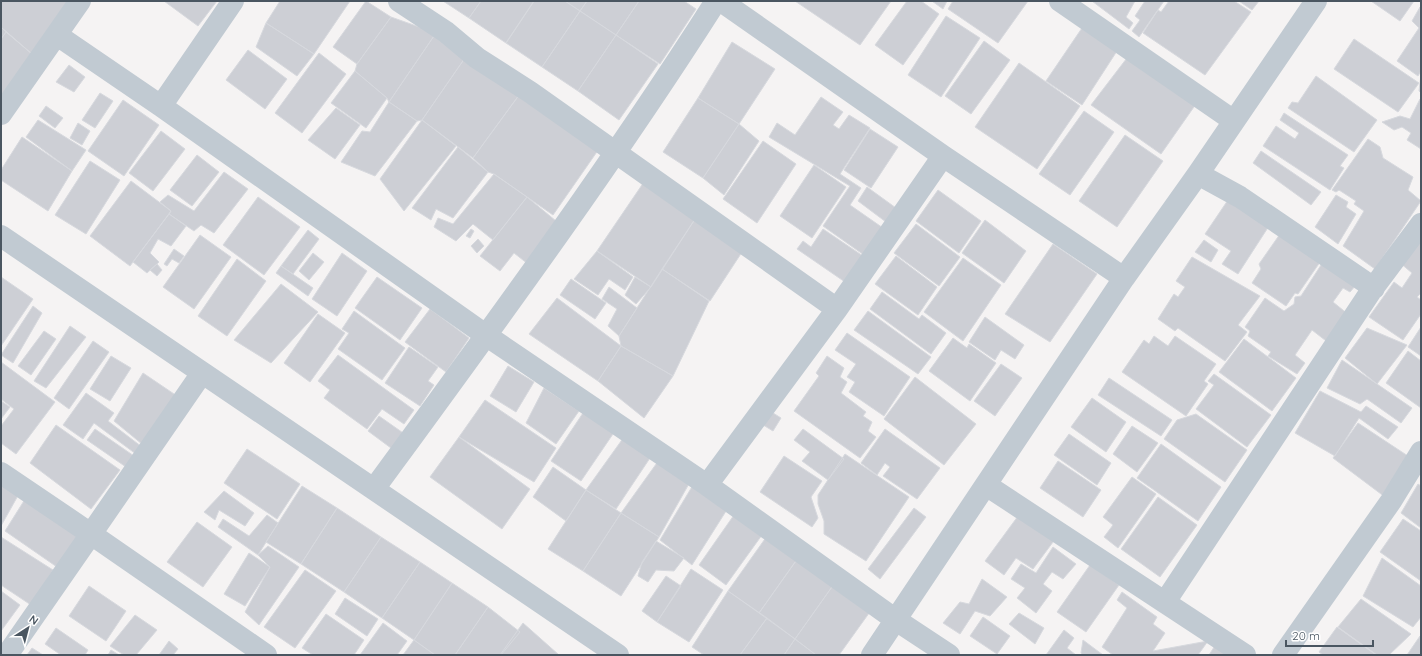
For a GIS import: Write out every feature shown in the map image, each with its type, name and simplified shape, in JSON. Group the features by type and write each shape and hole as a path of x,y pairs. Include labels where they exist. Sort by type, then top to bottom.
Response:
{"street":[{"path":"1,114 80,1"},
{"path":"161,106 233,1"},
{"path":"399,1 446,32 477,58 530,92 837,309"},
{"path":"374,490 616,153 716,1"},
{"path":"721,1 943,156 1124,278"},
{"path":"1060,1 1234,121"},
{"path":"872,655 1124,278 1198,174 1316,1"},
{"path":"57,35 161,106 486,336 707,485 896,620 950,655"},
{"path":"707,485 837,309 943,156"},
{"path":"1198,174 1240,197 1374,288"},
{"path":"1164,602 1374,288 1421,224"},
{"path":"1,236 618,655"},
{"path":"7,655 202,373"},
{"path":"1283,655 1391,501 1421,452"},
{"path":"1,473 266,655"},
{"path":"986,485 1245,655"}],"building":[{"path":"1,1 73,1 39,60 1,27"},
{"path":"164,1 217,1 198,26"},
{"path":"280,1 350,1 314,54 266,23"},
{"path":"366,1 391,17 357,64 333,47"},
{"path":"443,1 481,1 469,18"},
{"path":"481,1 534,1 506,43 469,18"},
{"path":"534,1 565,1 580,11 542,67 506,43"},
{"path":"565,1 587,1 580,11"},
{"path":"587,1 639,1 616,35 580,11"},
{"path":"639,1 684,1 696,9 660,64 616,35"},
{"path":"795,1 891,1 860,45"},
{"path":"907,1 921,1 939,14 903,65 875,45"},
{"path":"932,1 947,1 943,9"},
{"path":"953,1 1028,1 998,43 948,9"},
{"path":"1092,1 1135,1 1126,17 1133,23 1129,29"},
{"path":"1145,1 1164,1 1139,37 1132,31 1140,20 1135,16"},
{"path":"1169,1 1234,1 1251,12 1205,75 1143,33 1158,10 1161,12"},
{"path":"1239,1 1259,1 1252,10"},
{"path":"1371,1 1414,1 1400,21"},
{"path":"1420,7 1421,71 1418,76 1397,61 1419,28 1412,21"},
{"path":"580,11 616,35 578,91 542,67"},
{"path":"946,16 980,38 941,97 908,75"},
{"path":"391,17 436,33 389,102 387,98 355,71 357,64"},
{"path":"266,23 314,54 297,76 256,47"},
{"path":"1,27 6,32 1,39"},
{"path":"1082,28 1117,51 1082,105 1046,81"},
{"path":"6,32 39,60 1,112 1,39"},
{"path":"436,33 467,55 422,120 417,121 389,102"},
{"path":"616,35 658,64 619,120 578,91"},
{"path":"1354,39 1419,83 1398,112 1334,69"},
{"path":"984,41 1010,60 971,114 945,96"},
{"path":"732,42 775,69 739,124 698,98"},
{"path":"248,50 287,79 265,109 226,80"},
{"path":"319,53 346,74 302,133 275,113"},
{"path":"1130,54 1196,104 1161,154 1091,105"},
{"path":"467,55 522,91 473,158 422,120"},
{"path":"1019,63 1080,106 1037,169 975,127"},
{"path":"69,65 85,77 74,92 56,82"},
{"path":"355,71 387,98 366,128 331,103"},
{"path":"1421,75 1421,93 1419,91"},
{"path":"1316,76 1377,120 1354,152 1288,108 1292,102 1298,103"},
{"path":"522,91 601,146 553,215 494,174 488,172 473,158"},
{"path":"100,93 113,101 95,128 82,120"},
{"path":"821,97 843,112 833,125 839,129 849,115 870,128 840,174 861,188 850,205 883,228 864,255 823,226 850,186 769,137 777,123 795,135"},
{"path":"698,98 739,124 703,178 663,152"},
{"path":"1420,99 1421,149 1407,140 1411,133 1402,127 1394,130 1382,122 1400,116 1410,119"},
{"path":"123,100 159,125 124,176 88,151"},
{"path":"389,102 417,121 375,176 341,162 362,131 370,132"},
{"path":"46,106 63,118 55,128 39,116"},
{"path":"336,108 360,125 335,159 308,140"},
{"path":"1084,111 1114,132 1070,195 1039,174"},
{"path":"1284,113 1348,155 1340,166 1344,168 1330,190 1263,146 1276,126 1295,139 1299,133 1280,120"},
{"path":"38,120 86,150 72,171 26,137"},
{"path":"422,120 456,146 404,211 380,179"},
{"path":"78,123 90,131 82,145 70,138"},
{"path":"739,124 759,141 724,195 703,178"},
{"path":"870,129 898,147 871,188 844,170"},
{"path":"161,131 185,149 153,191 129,173"},
{"path":"1125,135 1163,161 1117,227 1079,201"},
{"path":"22,137 72,171 48,211 1,180 1,170"},
{"path":"1368,139 1380,147 1383,158 1413,177 1408,190 1421,201 1375,269 1343,246 1364,211 1354,204 1356,201 1339,190 1336,192 1332,190"},
{"path":"763,141 796,164 757,223 723,199"},
{"path":"458,147 488,172 453,218 436,209 431,220 412,208"},
{"path":"1261,151 1321,192 1311,205 1253,163"},
{"path":"197,155 219,172 192,206 170,190"},
{"path":"90,161 120,180 86,234 55,215"},
{"path":"814,165 846,187 812,238 780,216"},
{"path":"224,172 248,189 214,233 201,225 194,231 169,214 171,211 160,202 168,195 194,211"},
{"path":"494,174 527,197 493,240 473,224 456,241 434,227 438,218 453,224"},
{"path":"646,179 699,213 651,287 597,251"},
{"path":"131,181 171,211 130,266 90,236"},
{"path":"867,187 896,208 886,222 858,201"},
{"path":"938,190 981,221 959,253 916,221"},
{"path":"1336,195 1348,202 1346,207 1356,214 1338,244 1315,227"},
{"path":"258,197 300,227 264,275 223,245"},
{"path":"527,197 556,221 528,264 514,253 500,271 480,256"},
{"path":"1228,200 1269,226 1238,274 1222,264 1231,251 1205,234"},
{"path":"699,213 746,246 710,301 662,269"},
{"path":"169,214 186,226 171,246 158,239 150,253 159,262 147,273 133,262"},
{"path":"985,220 1026,251 1004,283 962,253"},
{"path":"916,224 960,257 939,286 894,253"},
{"path":"1287,224 1327,252 1298,294 1295,293 1286,306 1252,283 1261,269 1259,264"},
{"path":"471,229 474,231 470,238 466,236"},
{"path":"823,229 863,256 845,282 797,249 803,241 811,247"},
{"path":"308,230 319,239 293,274 281,266"},
{"path":"1421,230 1421,293 1417,297 1421,300 1421,314 1403,340 1369,317 1394,282 1402,288 1412,273 1399,262"},
{"path":"200,235 231,257 194,309 163,287"},
{"path":"478,239 484,246 477,253 471,246"},
{"path":"1204,240 1218,250 1211,262 1195,252"},
{"path":"1053,244 1097,274 1050,342 1005,314"},
{"path":"174,249 184,256 179,263 172,259 167,266 164,264"},
{"path":"597,251 633,277 625,290 609,279 598,295 574,279"},
{"path":"313,253 324,262 309,280 299,271"},
{"path":"342,253 367,271 337,316 312,299"},
{"path":"896,256 937,287 918,315 875,284"},
{"path":"1192,257 1260,296 1238,325 1247,332 1225,361 1178,328 1175,331 1158,319 1174,294 1178,297 1185,287 1176,281"},
{"path":"963,258 1001,285 963,341 924,312"},
{"path":"237,259 266,281 227,336 198,316"},
{"path":"1323,262 1356,285 1350,292 1343,288 1333,302 1349,315 1330,344 1312,330 1295,355 1305,363 1297,374 1268,356 1271,352 1248,336 1250,331 1245,327 1265,298 1284,311 1294,304 1295,297 1301,296"},
{"path":"157,264 162,270 157,276 150,270"},
{"path":"281,266 313,288 308,296 276,273"},
{"path":"662,269 709,301 673,376 621,346 619,336"},
{"path":"1,277 33,299 1,346"},
{"path":"377,277 422,308 400,340 355,308"},
{"path":"635,277 651,287 636,304 625,295"},
{"path":"571,279 606,303 595,319 560,295"},
{"path":"281,284 318,312 271,363 234,340"},
{"path":"609,287 637,308 619,336 608,326 617,309 602,299"},
{"path":"882,292 919,319 922,315 946,333 931,354 870,309"},
{"path":"557,298 621,346 598,381 529,334"},
{"path":"33,306 42,313 13,363 1,355"},
{"path":"430,309 469,338 446,372 405,342"},
{"path":"354,311 405,348 382,380 338,349 349,333 342,329"},
{"path":"868,311 931,357 918,374 854,330"},
{"path":"318,314 345,333 310,382 284,363"},
{"path":"985,317 1024,345 1015,359 1001,350 995,360 969,342"},
{"path":"70,326 86,337 46,388 34,381"},
{"path":"1421,327 1421,356 1408,347"},
{"path":"1367,328 1407,345 1377,384 1345,358"},
{"path":"44,331 56,339 31,375 18,366"},
{"path":"847,333 910,377 884,416 849,392 855,382 847,377 856,364 835,350"},
{"path":"1154,336 1168,346 1175,336 1216,364 1204,381 1208,384 1186,416 1122,372 1144,340 1149,344"},
{"path":"953,338 967,348 969,344 996,363 970,401 929,371"},
{"path":"1244,339 1296,378 1272,411 1219,372"},
{"path":"93,341 109,352 69,409 54,398"},
{"path":"621,346 673,376 644,418 598,381"},
{"path":"409,347 438,367 428,381 434,385 420,406 385,383"},
{"path":"1408,351 1421,361 1421,408 1386,383"},
{"path":"338,355 414,410 404,424 382,409 367,429 324,398 330,390 318,381"},
{"path":"111,356 131,368 110,401 90,389"},
{"path":"827,356 844,368 840,377 847,382 841,393 866,412 863,416 872,422 868,431 876,437 860,458 794,411 819,376 816,373"},
{"path":"1342,360 1412,408 1401,423 1367,399 1360,404 1327,388"},
{"path":"1,362 55,402 16,454 1,443 1,426 14,409 1,399"},
{"path":"1001,364 1022,378 995,416 974,401"},
{"path":"508,366 534,382 516,412 490,396"},
{"path":"143,373 177,396 142,444 114,421"},
{"path":"1214,374 1271,415 1247,447 1196,409 1214,385 1208,381"},
{"path":"915,377 976,424 944,465 884,419"},
{"path":"1109,378 1172,420 1161,436 1098,395"},
{"path":"544,388 579,411 556,444 526,423"},
{"path":"1320,391 1361,412 1366,406 1398,427 1388,439 1359,418 1335,456 1295,433"},
{"path":"86,393 114,413 108,421 142,447 136,454 94,423 83,439 63,425"},
{"path":"1092,398 1126,422 1106,452 1071,427"},
{"path":"485,400 556,448 534,482 459,437"},
{"path":"1,401 10,407 1,419"},
{"path":"759,404 781,418 773,431 750,417"},
{"path":"585,410 615,431 581,481 551,461"},
{"path":"1196,414 1247,450 1225,482 1164,439 1177,420"},
{"path":"379,416 406,435 395,451 368,431"},
{"path":"1358,423 1414,460 1385,497 1333,458"},
{"path":"56,425 120,470 91,509 30,463"},
{"path":"1132,426 1158,443 1137,472 1113,454"},
{"path":"95,429 134,456 126,467 87,440"},
{"path":"803,429 844,459 828,480 802,461 810,452 794,440"},
{"path":"885,429 940,468 917,499 883,476 890,467 885,463 877,475 861,463"},
{"path":"1069,434 1111,463 1097,485 1054,455"},
{"path":"459,437 530,489 502,529 430,477"},
{"path":"624,437 652,455 616,509 586,490"},
{"path":"1161,444 1221,487 1198,521 1137,478"},
{"path":"247,449 300,484 277,519 224,483"},
{"path":"845,454 909,497 866,561 824,534 824,521 818,504 818,495"},
{"path":"784,456 822,481 811,497 818,518 812,527 760,492"},
{"path":"659,460 690,482 659,537 621,513"},
{"path":"1058,461 1101,490 1083,517 1040,488"},
{"path":"553,467 586,490 566,521 533,497"},
{"path":"1132,477 1156,494 1118,548 1104,537 1113,525 1103,517"},
{"path":"1,478 20,492 1,526"},
{"path":"1418,484 1421,486 1421,528 1401,513"},
{"path":"693,485 728,508 692,565 660,540"},
{"path":"302,486 337,508 301,564 266,542"},
{"path":"586,490 621,513 583,571 548,549"},
{"path":"224,491 254,513 245,526 219,510 215,520 204,512"},
{"path":"27,496 79,537 57,567 5,531"},
{"path":"1158,497 1197,525 1160,577 1121,549"},
{"path":"337,508 381,537 344,592 301,564"},
{"path":"914,508 926,517 880,579 868,569"},
{"path":"1021,512 1056,538 1033,569 1016,558 1004,575 985,561"},
{"path":"621,513 659,537 621,596 583,571"},
{"path":"267,515 278,523 258,555 218,527 223,519 249,536"},
{"path":"734,515 762,535 726,585 699,565"},
{"path":"1403,519 1421,531 1421,581 1380,552"},
{"path":"197,522 232,547 203,587 167,562"},
{"path":"767,536 798,558 759,613 728,591"},
{"path":"1,537 53,570 31,605 1,585"},
{"path":"381,537 420,562 382,618 344,592"},
{"path":"656,541 684,558 674,571 656,570 648,582 638,576 642,562"},
{"path":"268,546 299,567 259,625 245,612 270,567 258,555"},
{"path":"1053,547 1076,564 1063,579 1052,572 1043,584 1052,591 1036,613 1017,598 1025,588 1011,579 1021,564 1036,573"},
{"path":"249,553 270,567 245,606 224,594"},
{"path":"798,558 834,584 795,639 759,613"},
{"path":"1382,558 1421,586 1421,617 1413,627 1363,596"},
{"path":"420,562 452,583 414,640 382,618"},
{"path":"1090,565 1119,585 1086,632 1057,612"},
{"path":"691,569 723,590 689,642 657,622"},
{"path":"305,570 336,591 295,648 264,627"},
{"path":"666,576 681,586 657,622 642,611"},
{"path":"982,579 1007,597 990,616 975,611 960,634 943,623 960,602 969,604"},
{"path":"452,583 488,607 455,655 435,655 414,640"},
{"path":"834,584 872,609 839,655 816,655 795,639"},
{"path":"89,586 126,611 106,641 69,616"},
{"path":"1,591 20,605 1,631"},
{"path":"728,591 767,618 740,655 704,655 692,647"},
{"path":"1122,592 1157,617 1153,624 1165,633 1153,651 1208,641 1198,655 1113,655 1102,647 1127,608 1117,600"},
{"path":"345,598 378,619 367,636 335,614"},
{"path":"1361,599 1411,634 1389,655 1377,655 1338,627"},
{"path":"488,607 520,632 501,655 455,655"},
{"path":"1019,613 1044,628 1035,644 1009,624"},
{"path":"326,614 364,640 354,655 313,655 302,648"},
{"path":"135,615 157,630 136,655 124,655 110,646"},
{"path":"983,617 1010,636 997,654 970,636"},
{"path":"767,618 795,639 784,655 740,655"},
{"path":"383,623 407,641 397,655 360,655"},
{"path":"523,623 559,655 500,655"},
{"path":"1337,627 1376,655 1323,655 1319,652"},
{"path":"56,628 88,650 85,655 61,655 45,644"},
{"path":"1064,630 1074,638 1067,648 1076,655 1046,655"},
{"path":"1420,636 1421,655 1407,655"},
{"path":"795,639 816,655 784,655"},
{"path":"414,640 435,655 403,655"},
{"path":"1083,640 1103,655 1083,655 1081,653"},
{"path":"169,641 178,649 173,655 159,655"},
{"path":"1216,644 1234,655 1209,655"},
{"path":"32,648 43,655 27,655"},
{"path":"111,650 119,655 108,655"}]}
